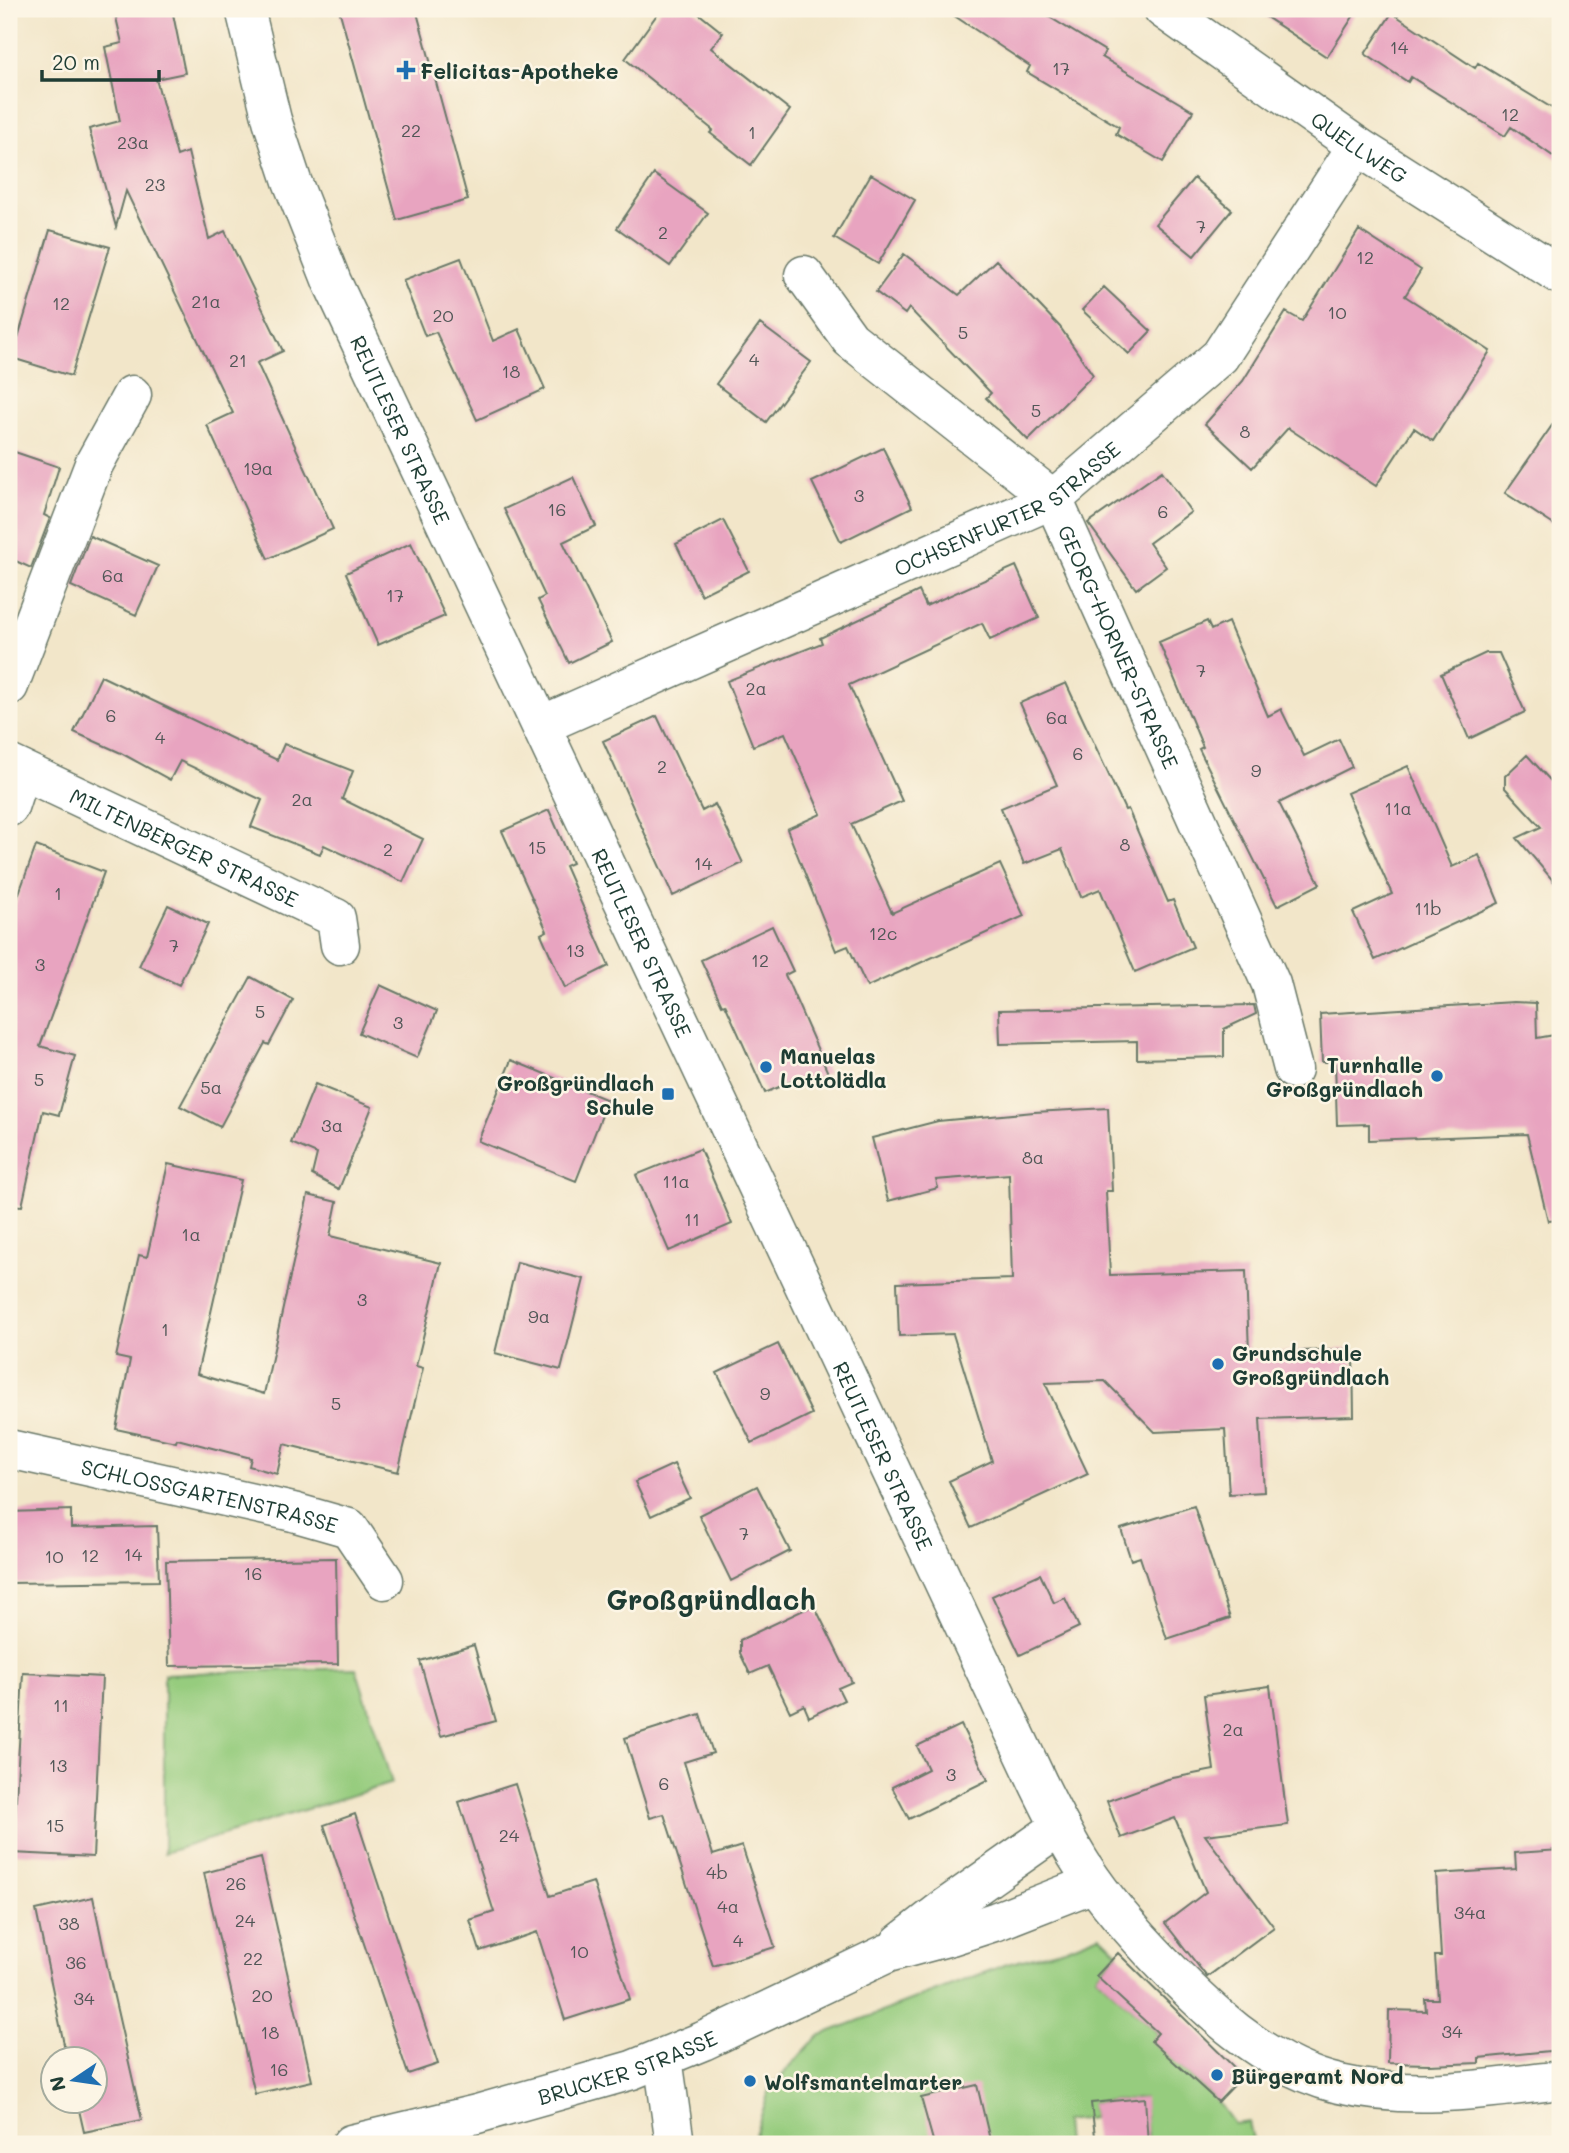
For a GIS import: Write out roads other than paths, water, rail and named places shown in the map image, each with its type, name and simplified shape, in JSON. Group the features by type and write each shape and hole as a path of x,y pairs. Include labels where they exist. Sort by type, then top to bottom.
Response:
{"street":[{"name":"REUTLESER STRASSE","path":"245,9 272,120 292,181 332,282 1060,1827 1086,1871 1134,1932 1205,2005 1236,2032 1301,2070 1336,2084 1399,2092 1480,2090 1560,2080"},
{"name":"QUELLWEG","path":"1173,11 1357,146 1560,275"},
{"name":"OCHSENFURTER STRASSE","path":"542,725 1053,499 1220,356 1357,146"},
{"name":"GEORG-HORNER-STRASSE","path":"804,275 850,339 1053,499 1271,984 1293,1069"},
{"path":"9,686 94,464 132,395"},
{"path":"9,807 15,767"},
{"name":"MILTENBERGER STRASSE","path":"15,767 336,918 340,945"},
{"name":"SCHLOSSGARTENSTRASSE","path":"9,1449 293,1512 349,1528 384,1580"},
{"name":"BRUCKER STRASSE","path":"888,1952 1060,1827"},
{"name":"BRUCKER STRASSE","path":"351,2144 589,2084 663,2058 888,1952 962,1933 1086,1871"},
{"path":"663,2058 675,2144"}],"place":[{"name":"Felicitas-Apotheke","path":"406,70"},
{"name":"Manuelas Lottolädla","path":"766,1067"},
{"name":"Turnhalle Großgründlach","path":"1437,1076"},
{"name":"Großgründlach Schule","path":"668,1094"},
{"name":"Grundschule Großgründlach","path":"1218,1364"},
{"name":"Bürgeramt Nord","path":"1217,2075"},
{"name":"Wolfsmantelmarter","path":"750,2081"}],"district":[{"name":"Großgründlach","path":"711,1599"}]}
